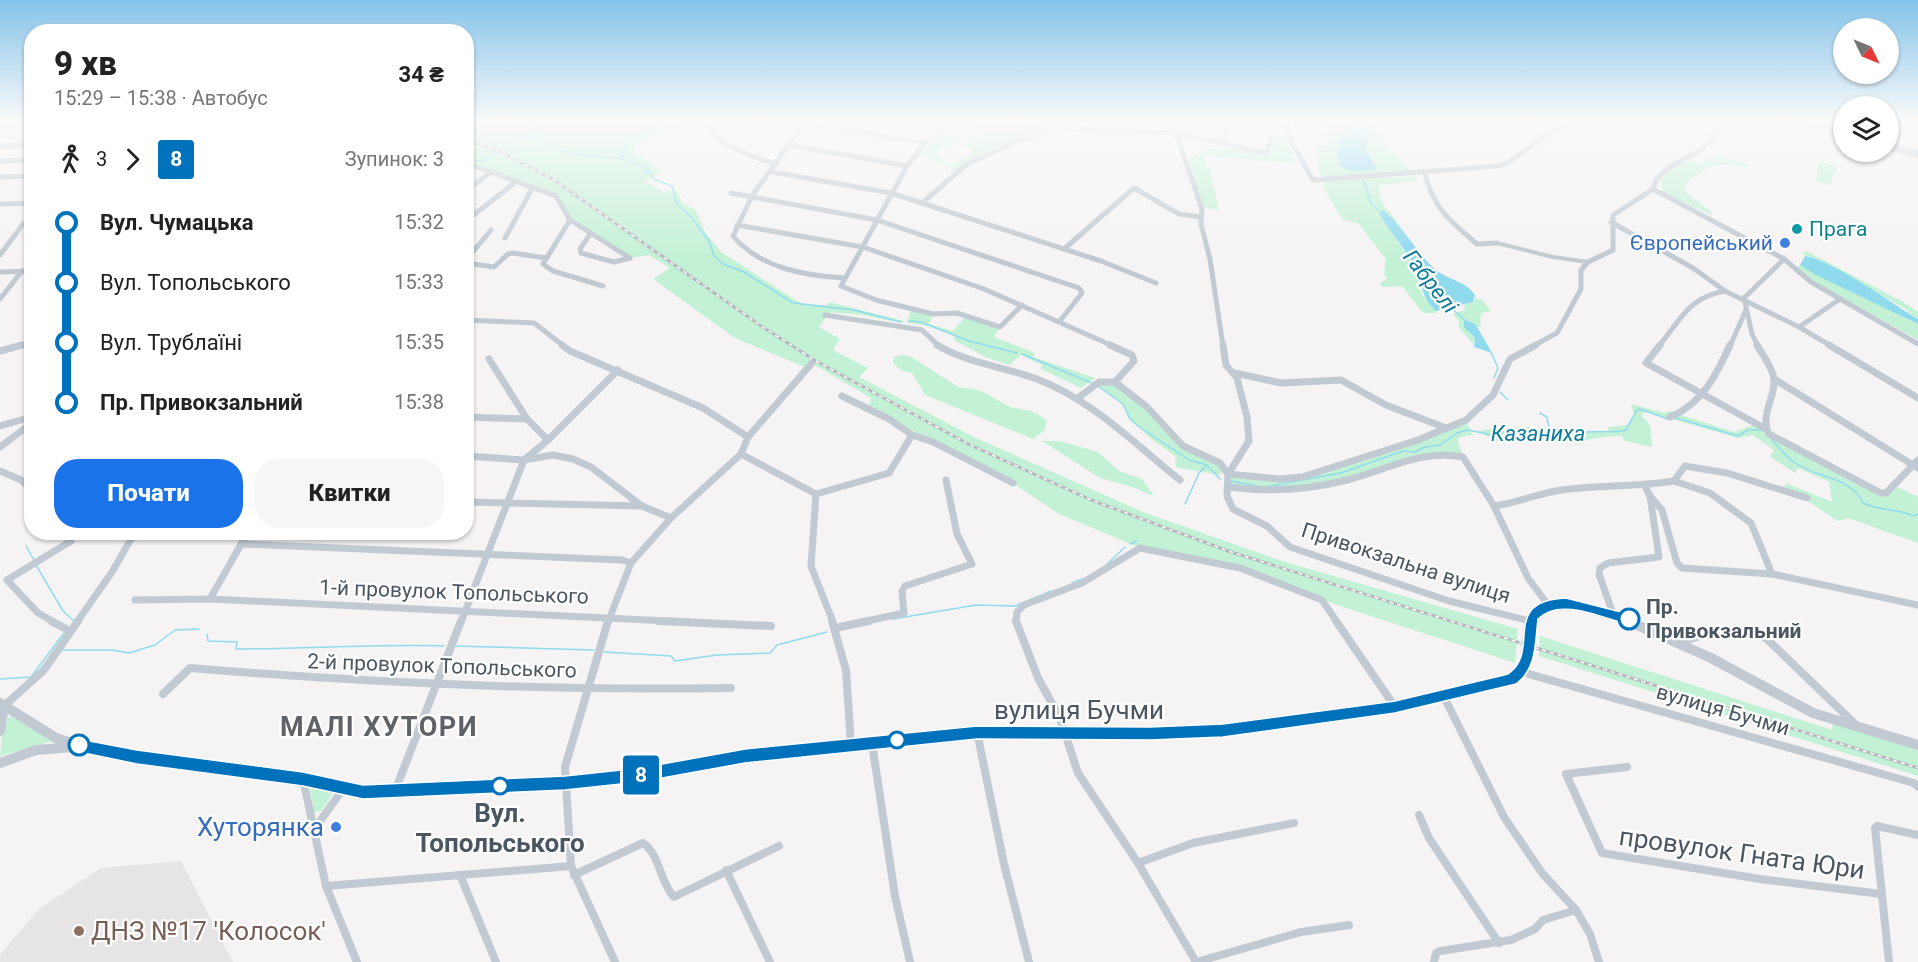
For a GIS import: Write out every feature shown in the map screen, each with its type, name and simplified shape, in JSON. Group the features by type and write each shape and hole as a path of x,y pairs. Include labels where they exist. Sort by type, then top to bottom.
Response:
{"street":[{"path":"477,167 557,197 563,212 570,220 601,239 630,258 614,262 581,253 580,249 591,233"},
{"path":"775,167 736,225 734,236 737,242 771,264 828,278 845,278"},
{"path":"906,167 841,286 876,300 933,314 957,313 1000,327 1022,305"},
{"path":"922,203 964,167"},
{"path":"1188,167 1199,199 1226,365 1236,373 1281,383 1341,380 1386,405 1446,428"},
{"path":"1306,167 1313,180 1488,167"},
{"path":"1078,398 1099,382 1115,382 1147,407 1184,446 1214,459 1228,474 1279,479 1302,477 1418,440 1476,414 1493,395 1510,359 1557,333 1565,314 1581,289 1581,270 1588,262 1613,250 1615,238 1611,222 1617,210 1653,189 1656,180 1670,167"},
{"path":"474,185 491,172"},
{"path":"772,172 891,193 1064,249 1156,283"},
{"path":"1425,172 1431,197 1445,216 1477,244 1497,243 1553,257 1588,262"},
{"path":"0,177 24,176"},
{"path":"474,215 517,181"},
{"path":"505,238 533,187"},
{"path":"1064,249 1134,188 1179,214 1201,217"},
{"path":"1653,189 1784,260 1811,282 1918,344"},
{"path":"731,193 877,220 1079,288 1083,293 1060,321"},
{"path":"0,204 24,203"},
{"path":"570,220 546,258 544,267 603,286"},
{"path":"1611,222 1694,268 1725,291 1744,298 1799,327 1918,398"},
{"path":"0,255 24,224"},
{"path":"736,225 863,247 1022,305 1132,355 1134,361 1131,368 1115,382"},
{"path":"474,252 491,230"},
{"path":"474,263 494,267 508,254 513,253 546,258"},
{"path":"1744,298 1784,260"},
{"path":"0,272 22,271"},
{"path":"0,299 22,271"},
{"path":"1725,291 1705,295 1695,301 1647,359 1650,367 1766,429 1779,441 1881,494 1886,493 1916,463 1774,379 1752,334 1744,298"},
{"path":"1799,327 1840,299"},
{"path":"1671,417 1685,411 1703,394 1746,310"},
{"path":"825,315 855,316 870,322 922,330 938,346 973,360 1037,379 1078,398 1180,480"},
{"path":"474,320 531,322 570,351 703,408 748,437"},
{"path":"0,351 24,344"},
{"path":"489,359 527,419 548,440"},
{"path":"615,962 573,870 565,783 565,767 609,616 631,563 671,518 689,505 726,464 741,454 748,437 812,363"},
{"path":"394,791 484,556 524,460 548,440 618,370"},
{"path":"1236,373 1249,441 1243,454 1228,474 1228,487 1259,491 1306,488 1349,480 1405,460 1452,455 1467,460 1494,506 1524,571 1548,605 1566,603 1613,614 1679,642 1807,710 1918,745"},
{"path":"1766,429 1774,379"},
{"path":"842,396 889,419 912,435 933,442 1013,483"},
{"path":"474,417 527,419"},
{"path":"0,426 24,419"},
{"path":"0,447 22,431"},
{"path":"741,454 816,494 889,473 893,470 912,435"},
{"path":"474,457 524,460 553,455 573,459 591,466 642,506 671,518"},
{"path":"1674,481 1681,468 1702,467 1779,487 1807,498"},
{"path":"0,471 24,483"},
{"path":"835,628 904,614 902,591 905,586 972,564 957,534 946,480"},
{"path":"1494,506 1521,502 1561,490 1645,486 1674,481 1710,493 1751,523 1772,574"},
{"path":"1645,486 1662,510 1677,563 1682,568 1772,574 1918,605"},
{"name":"Привокзальна вулиця","path":"1228,487 1227,496 1233,509 1267,525 1290,547 1449,601 1530,623 1538,611 1548,605"},
{"path":"816,494 811,566 835,628 846,670 851,745"},
{"path":"1613,614 1599,574 1600,568 1608,563 1659,557 1650,496"},
{"path":"474,502 642,506"},
{"path":"70,540 7,580 38,613 51,623 70,631"},
{"path":"0,731 2,705 44,670 112,572 130,540"},
{"path":"210,599 243,540"},
{"path":"241,544 622,560 631,563"},
{"path":"1349,925 1301,932 1196,962 1138,863 1078,773 1060,718 1038,678 1016,622 1017,612 1024,605 1082,583 1140,548 1240,568 1322,600 1395,707"},
{"name":"1-й провулок Топольського","path":"135,600 210,599 609,616 771,626"},
{"path":"1524,669 1530,623"},
{"path":"1679,642 1739,628 1751,628 1767,639 1857,726"},
{"name":"2-й провулок Топольського","path":"163,694 190,668 333,680 437,682 587,690 731,688"},
{"name":"вулиця Бучми","path":"2,705 56,738 89,748 303,779 363,792 565,783 640,775 745,756 977,732 1223,730 1395,707 1512,680 1524,669 1916,785"},
{"path":"1443,695 1504,817 1542,873 1576,910 1590,934 1599,962"},
{"path":"977,732 999,842 1029,962"},
{"path":"872,743 895,896 910,962"},
{"path":"0,763 44,747 89,748"},
{"name":"провулок Гната Юри","path":"1627,767 1566,774 1566,779 1602,853 1760,879 1881,894"},
{"path":"303,779 326,886 357,962"},
{"path":"313,831 343,789"},
{"path":"1419,815 1429,838 1499,943"},
{"path":"1138,863 1193,843 1294,823"},
{"path":"1889,962 1875,828 1877,826 1918,835"},
{"path":"326,886 460,875 573,870 643,843 652,852 667,892 674,897 779,846"},
{"path":"726,870 770,962"},
{"path":"460,875 496,962"},
{"path":"1434,962 1436,953 1440,951 1499,943 1527,934 1538,928 1543,920 1553,915 1576,910"}],"shaded area":[{"name":"ДНЗ №17 'Колосок'","path":"181,861 233,962 0,962 0,955 38,910 101,868"}],"green space":[{"path":"477,167 655,167 661,171 645,182 664,192 676,190 684,204 696,210 705,232 721,252 792,298 801,303 826,306 829,302 904,321 902,323 863,315 830,312 819,327 840,339 833,350 868,368 859,377 974,437 1143,512 1285,562 1518,629 1515,663 1322,600 1240,568 1140,548 1059,514 1013,483 869,408 871,398 813,364 807,368 735,338 653,279 670,268 649,255 630,258 570,220 559,199"},
{"path":"1191,167 1210,169 1219,210 1203,207"},
{"path":"1319,167 1349,167 1351,171 1375,170 1375,167 1407,167 1408,170 1386,175 1389,178 1414,176 1418,180 1379,186 1381,201 1397,222 1393,222 1391,216 1379,214 1414,265 1422,295 1438,313 1423,313 1402,286 1382,287 1380,283 1387,279 1384,273 1386,259 1358,223 1343,220 1322,186 1330,178 1321,176"},
{"path":"1675,167 1712,167 1684,185 1685,191 1712,213 1711,215 1664,193 1660,182"},
{"path":"1818,167 1837,167 1830,185 1816,181"},
{"path":"1806,251 1903,302 1918,312 1918,319 1904,308 1821,261 1802,254"},
{"path":"1800,265 1918,324 1918,340 1815,282 1798,268"},
{"path":"1475,298 1482,300 1491,311 1482,313 1481,328 1476,325 1469,333 1475,338 1473,344 1458,326 1460,322 1453,314 1465,310 1464,305 1473,302"},
{"path":"911,309 933,314 929,324 953,331 966,316 1000,327 994,337 1035,353 1033,357 1095,378 1081,388 1041,369 1042,365 1021,355 1009,365 985,357 954,340 955,335 924,325 907,323"},
{"path":"910,356 958,387 979,390 1010,407 1031,411 1047,420 1044,431 1033,439 925,395 912,373 902,371 893,363 894,357"},
{"path":"1115,382 1147,407 1178,442 1225,468 1220,475 1176,467 1175,456 1150,438 1130,419 1123,404 1097,385"},
{"path":"1631,404 1665,413 1669,411 1734,432 1754,425 1881,493 1893,485 1918,497 1918,543 1848,518 1838,521 1809,502 1807,498 1784,489 1786,483 1832,502 1829,482 1798,468 1795,473 1770,457 1774,450 1753,435 1738,438 1644,411 1642,416 1650,425 1652,447 1625,441 1621,436 1594,438 1580,444 1535,436 1498,441 1482,434 1481,430 1523,427 1609,433 1608,427 1627,425 1634,414"},
{"path":"1466,420 1472,435 1460,437 1458,440 1463,457 1424,457 1349,480 1306,488 1228,487 1228,474 1302,477"},
{"path":"1042,441 1060,441 1098,452 1119,471 1142,479 1154,496 1100,478"},
{"path":"1540,636 1832,730 1834,720 1918,745 1918,776 1539,656"},
{"path":"11,716 52,741 0,756 3,723"},
{"path":"310,788 334,792 321,811 314,812"}],"water":[{"path":"1343,167 1376,167 1377,168 1352,171"},
{"path":"1383,210 1436,270 1471,290 1475,295 1473,302 1436,311 1424,294 1414,265 1379,214"},
{"path":"1805,256 1817,259 1862,283 1918,319 1918,324 1816,275 1800,265"},
{"path":"1464,319 1476,325 1492,353 1474,347 1475,338 1464,327"}],"waterway":[{"name":"Казаниха","path":"646,167 645,171 651,173 653,179 672,186 677,204 692,218 709,241 714,256 723,264 744,272 793,303 854,310 901,322"},
{"name":"Габрелі","path":"1363,180 1371,203 1381,213"},
{"name":"Габрелі","path":"1451,308 1464,319"},
{"path":"909,321 921,322 969,341 1017,353"},
{"name":"Габрелі","path":"1491,352 1498,368 1494,378"},
{"path":"1022,354 1092,383"},
{"name":"Казаниха","path":"1098,386 1123,404 1130,419 1138,426 1189,460 1207,465 1220,479"},
{"name":"Габрелі","path":"1500,392 1508,400"},
{"name":"Казаниха","path":"1265,487 1341,473 1403,451 1415,452 1425,447 1440,445 1457,433 1467,430 1500,436 1500,432 1525,431 1565,438 1578,433 1626,430 1636,411 1640,409 1668,419"},
{"name":"Габрелі","path":"1540,413 1547,417 1549,428 1562,436"},
{"name":"Казаниха","path":"1676,418 1738,436 1748,430 1762,430"},
{"name":"Казаниха","path":"1772,440 1795,463 1851,488 1863,503 1914,516 1918,514"},
{"path":"1185,504 1199,473 1206,466"},
{"name":"Казаниха","path":"1231,481 1257,486"},
{"path":"1130,544 1137,541"},
{"path":"26,546 34,560"},
{"path":"1106,565 1125,547"},
{"path":"36,565 63,611 74,621"},
{"path":"1072,583 1082,579"},
{"path":"893,619 976,605 1015,606 1051,591"},
{"path":"61,650 112,650 129,653 155,645 175,630 199,629"},
{"path":"604,652 671,656 675,661 717,655 770,653 777,645 827,632"},
{"path":"0,679 31,677 64,633"},
{"path":"207,634 208,641 237,642 236,649 444,646"},
{"path":"456,646 594,650"}],"railway":[{"path":"529,167 554,180 764,328 816,361 968,444 1091,500 1231,552 1918,768"}],"bus line":[{"name":"8","path":"79,745 137,757 303,779 363,792 565,783 640,775 745,756 977,732 1150,733 1223,730 1395,707 1512,680 1522,672 1525,665 1529,625 1532,617 1540,609 1551,604 1566,603 1629,619"}],"place":[{"name":"Прага","path":"1797,229"},
{"name":"Європейський","path":"1785,243"},
{"name":"Пр. Привокзальний","path":"1629,619"},
{"name":"Вул. Топольського","path":"500,786"},
{"name":"Хуторянка","path":"336,827"},
{"name":"ДНЗ №17 'Колосок'","path":"79,931"}],"district":[{"name":"МАЛІ ХУТОРИ","path":"379,727"}]}
